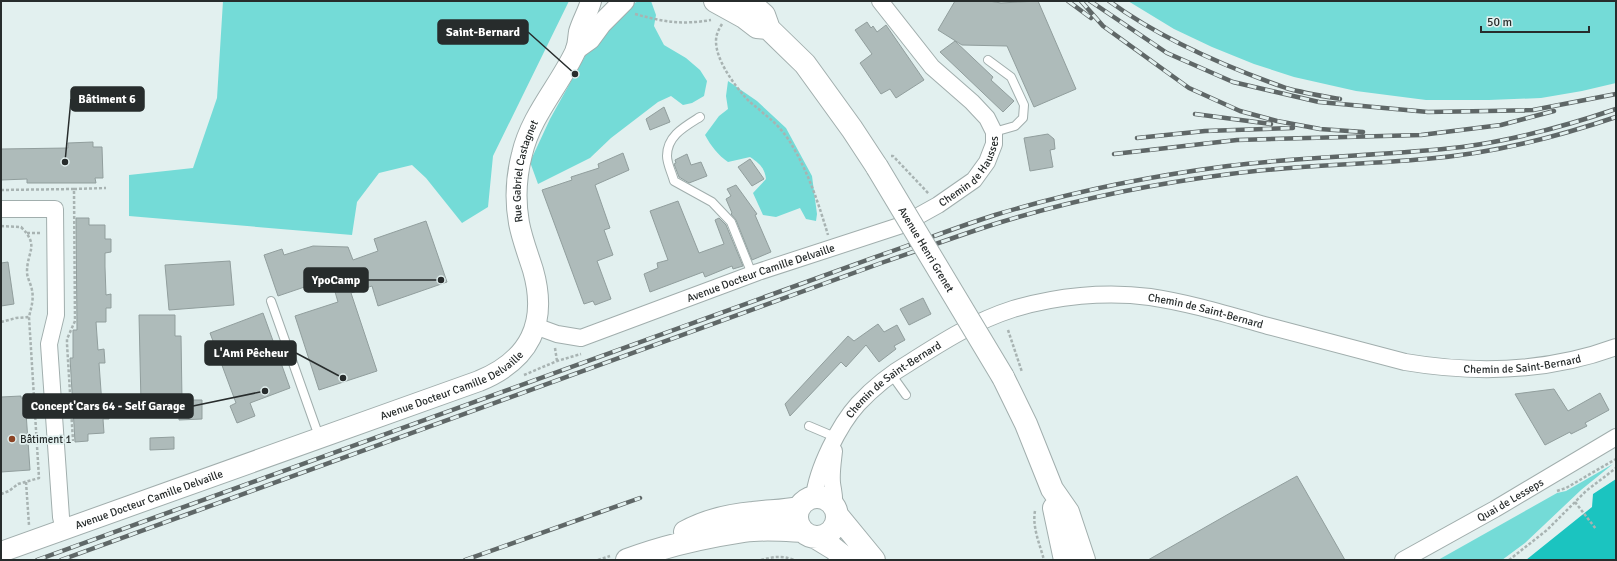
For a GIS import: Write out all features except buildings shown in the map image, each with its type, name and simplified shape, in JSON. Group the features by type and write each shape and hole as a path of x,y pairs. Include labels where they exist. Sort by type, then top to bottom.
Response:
{"main road":[{"name":"Avenue Henri Grenet","path":"748,1 764,15 769,29 805,64 852,129 885,161 1010,375 1026,424 1052,489 1068,512 1084,560"},
{"name":"Avenue Henri Grenet","path":"717,10 744,17 757,27 769,29"},
{"name":"Avenue Henri Grenet","path":"1052,489 1055,516 1066,560"},
{"path":"821,506 797,520 809,534 833,548 848,560"},
{"path":"633,558 685,543 745,531 774,530 821,537 831,532 835,527 821,506"},
{"path":"633,558 692,528 729,517 821,506"},
{"path":"821,506 874,560"}],"street":[{"name":"Rue Gabriel Castagnet","path":"536,326 538,296 533,270 524,244 519,222 517,189 522,154 529,133 539,113 576,49 579,32 591,1"},
{"name":"Chemin de Hausses","path":"880,1 932,68 972,102 987,118 994,132 994,144 988,162 974,180 918,217 886,230"},
{"name":"Rue Gabriel Castagnet","path":"576,49 590,39 605,20 628,7"},
{"path":"1,209 55,209 56,315 49,344 61,517 64,530"},
{"name":"Avenue Docteur Camille Delvaille","path":"1,552 494,375 512,363 524,350 536,326 557,334 581,338 752,274 886,230"},
{"name":"Chemin de Saint-Bernard","path":"821,506 815,487 835,437 857,405 891,374 948,337 990,317 1012,309 1055,299 1130,295 1174,302 1405,362 1466,370 1502,370 1541,366 1593,355 1616,347"},
{"name":"Quai de Lesseps","path":"1403,560 1616,437"}],"lane":[{"path":"988,60 1011,77 1024,105 1023,118 1015,126 994,132"},
{"path":"700,118 681,129 668,143 667,157 674,181 712,202 731,222 752,274"},
{"path":"271,302 316,428"},
{"path":"891,374 906,395"},
{"path":"809,426 835,437"}],"path":[{"path":"628,7 676,23 692,23 717,10"},
{"path":"723,21 717,34 716,41 724,65 746,98 774,122 793,146 816,196 832,247"},
{"path":"885,161 924,188"},
{"path":"74,189 106,188"},
{"path":"1,226 21,227 30,239 32,246 27,274 32,290 33,305 29,317 39,478 26,482 1,494"},
{"path":"73,441 66,344 75,321 74,232"},
{"path":"1,322 16,318 29,317"},
{"path":"1008,330 1022,372 1010,375"},
{"path":"1509,560 1547,530 1586,491 1616,468"},
{"path":"26,482 29,528"},
{"path":"1575,502 1596,529"},
{"path":"1035,511 1035,527 1044,560"},
{"path":"761,560 777,556 794,560"}],"shaded area":[{"path":"223,1 569,1 493,156 488,207 462,223 426,178 412,165 379,173 357,202 352,235 129,216 129,175 193,168 217,98"},
{"path":"639,1 651,1 656,15 654,26 664,45 686,58 700,70 707,81 704,96 692,103 683,105 671,96 658,102 611,138 590,158 538,184 530,162 550,119 590,47 630,5"},
{"path":"1128,1 1616,1 1616,83 1541,98 1489,100 1426,100 1356,91 1294,77 1254,64 1212,47 1174,29"},
{"path":"728,81 757,101 786,128 812,176 817,214 816,221 806,219 800,208 776,217 763,215 753,193 766,179 761,166 750,157 728,162 712,147 705,135 719,116 728,109 726,96"},
{"path":"1613,464 1581,490 1525,543 1502,560 1438,560 1557,493 1566,491"},
{"path":"1616,479 1616,560 1526,560 1592,507 1593,494"}],"railway":[{"path":"1068,1 1091,18"},
{"path":"1081,1 1103,26 1189,88 1240,111 1277,121 1320,129 1363,132"},
{"path":"1090,1 1167,53 1233,82 1319,102 1428,112 1533,110 1616,94"},
{"path":"1109,1 1129,15 1172,40 1240,71 1286,88 1340,99"},
{"path":"37,560 995,215 1082,192 1169,175 1228,166 1286,160 1433,150 1481,144 1540,132 1616,109"},
{"path":"1114,154 1237,140 1421,135 1501,125 1554,111"},
{"path":"1195,114 1271,124"},
{"path":"61,560 884,262 1026,215 1112,194 1200,178 1254,171 1401,161 1449,157 1474,153 1522,144 1569,132 1616,117"},
{"path":"1137,138 1205,131 1293,128"},
{"path":"465,560 640,498"}],"place":[{"name":"Saint-Bernard","path":"575,74"},
{"name":"Bâtiment 6","path":"65,162"},
{"name":"YpoCamp","path":"441,280"},
{"name":"L'Ami Pêcheur","path":"343,378"},
{"name":"Concept'Cars 64 - Self Garage","path":"265,391"},
{"name":"Bâtiment 1","path":"12,439"}]}
